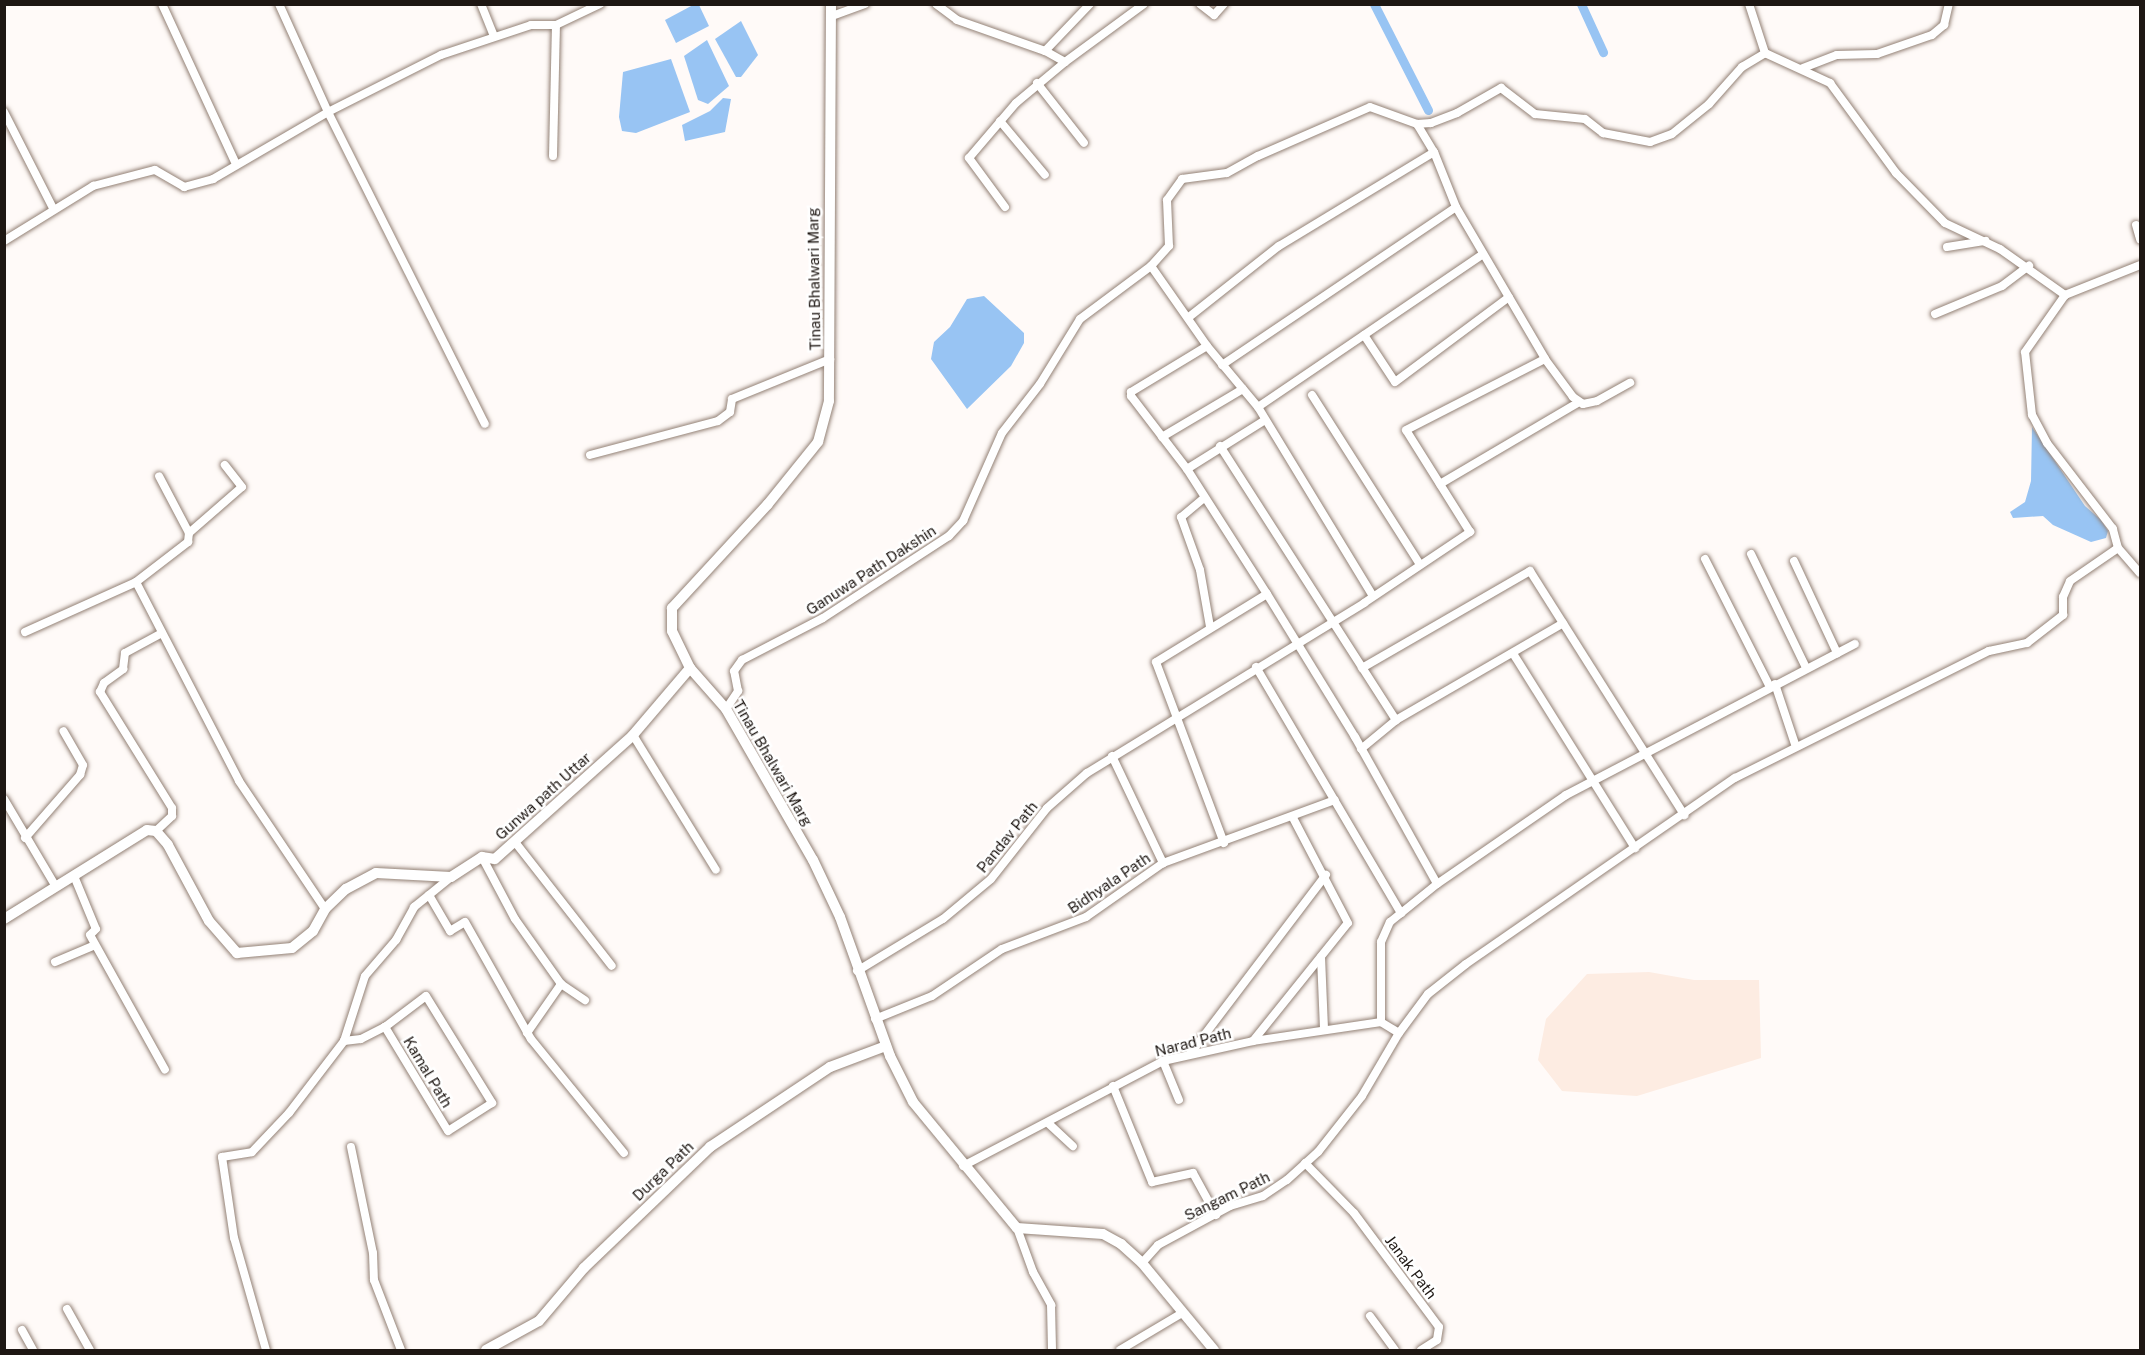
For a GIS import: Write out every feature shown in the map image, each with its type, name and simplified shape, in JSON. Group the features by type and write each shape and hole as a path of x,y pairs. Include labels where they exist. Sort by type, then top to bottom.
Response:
{"street":[{"path":"162,4 236,164"},
{"path":"279,4 328,112 485,424"},
{"path":"481,4 494,37"},
{"path":"4,241 53,208 93,186 155,170 184,187 213,179 328,112 441,55 531,25 556,25 600,4"},
{"name":"Tinau Bhalwari Marg","path":"831,4 829,400 819,442 768,504 672,608 672,631 690,668 726,709 813,860 840,916 857,971 885,1046 913,1102 963,1166 1017,1228"},
{"path":"832,16 865,4"},
{"path":"936,4 957,20 1045,51 1065,62"},
{"path":"1045,51 1090,4"},
{"path":"1005,207 969,158 1000,121 1037,83 1144,4"},
{"path":"1200,4 1214,15 1224,4"},
{"path":"1749,4 1765,53"},
{"path":"1803,68 1837,55 1877,54 1932,36 1944,25 1949,4"},
{"path":"553,156 556,25"},
{"path":"1765,53 1803,68 1830,83 1851,116 1926,206 1945,223 1987,241 2029,266 2065,295"},
{"path":"1579,402 1545,359 1483,254 1456,207 1434,152 1417,124 1448,118 1501,88 1534,114 1585,119 1603,133 1650,141 1672,134 1709,104 1742,67 1765,53"},
{"path":"1037,83 1084,143"},
{"name":"Ganuwa Path Dakshin","path":"726,709 738,691 734,671 741,660 823,618 949,536 963,522 1002,433 1040,384 1069,333 1080,319 1151,266 1169,246 1167,200 1173,188 1190,175 1227,173 1258,156 1370,107 1417,124"},
{"path":"4,112 53,208"},
{"path":"1000,121 1045,175"},
{"path":"1189,317 1279,246 1434,152"},
{"path":"1222,365 1456,207"},
{"path":"2136,225 2140,238"},
{"path":"1947,247 1987,241"},
{"path":"1258,407 1483,254"},
{"path":"2140,265 2065,295 2025,352 2032,415 2047,443 2113,528 2118,548 2140,573"},
{"path":"1151,266 1189,317 1207,346 1258,407 1373,596"},
{"path":"1935,314 2002,286 2029,266"},
{"path":"1364,335 1395,382 1509,297"},
{"path":"1207,346 1131,393 1188,469 1204,498 1267,594 1361,749 1437,884"},
{"path":"590,455 718,421 730,412 732,399 830,358"},
{"path":"1545,359 1406,430 1440,484 1579,402 1597,401 1630,383"},
{"path":"1162,437 1243,389"},
{"path":"1312,395 1419,563"},
{"path":"1188,469 1220,446 1265,420"},
{"path":"1220,446 1334,620 1341,638 1396,720"},
{"path":"25,632 136,582 184,546 189,533 242,487 225,465"},
{"path":"159,476 189,533"},
{"name":"Pandav Path","path":"857,971 943,919 991,879 1047,808 1067,788 1112,756 1373,596 1419,563 1470,532 1440,484"},
{"path":"1204,498 1180,517 1200,570 1210,627"},
{"name":"Sangam Path","path":"1142,1263 1158,1245 1230,1206 1263,1196 1305,1163 1362,1096 1399,1033 1428,994 1755,765 1989,651 2027,643 2063,615 2063,597 2070,581 2118,548"},
{"path":"1750,554 1806,668"},
{"path":"1705,559 1772,686 1796,747"},
{"path":"1794,561 1837,653"},
{"path":"1362,668 1530,570 1684,815"},
{"path":"136,582 239,781 325,909"},
{"path":"1224,843 1175,718 1156,662 1267,594"},
{"path":"1361,749 1396,720 1514,655 1563,623"},
{"path":"156,831 172,816 172,808 100,692 104,683 123,669 127,651 162,633"},
{"path":"1399,1033 1381,1022 1381,942 1384,932 1401,913 1437,884 1593,779 1854,644"},
{"path":"1514,655 1635,848"},
{"path":"1256,667 1401,913"},
{"name":"Gunwa path Uttar","path":"451,876 482,857 495,859 515,842 542,814 633,735 690,668"},
{"path":"25,838 80,775 83,765 63,731"},
{"path":"633,735 716,870"},
{"path":"1112,756 1163,863"},
{"name":"Bidhyala Path","path":"874,1019 932,996 1002,949 1086,917 1163,863 1293,818 1335,800"},
{"path":"5,802 57,887"},
{"path":"1253,1041 1349,919 1293,818"},
{"path":"4,919 74,876 117,845 147,830 156,831 181,866 209,921 237,953 292,948 313,931 325,909 346,889 376,873 451,876"},
{"path":"515,842 612,966"},
{"path":"482,857 515,919 561,984 585,1000"},
{"path":"1190,1054 1326,875"},
{"path":"74,876 96,929 90,935 165,1070"},
{"path":"266,1350 234,1238 222,1157 252,1152 289,1113 344,1041 365,976 396,940 414,907 451,876"},
{"path":"429,895 450,931 465,922 527,1033 624,1153"},
{"path":"55,962 95,945"},
{"path":"1321,957 1324,1030"},
{"path":"527,1033 561,984"},
{"name":"Kamal Path","path":"426,996 492,1103 448,1131 385,1027 426,996"},
{"name":"Narad Path","path":"963,1166 1163,1061 1253,1041 1381,1022"},
{"path":"344,1041 361,1039 385,1027"},
{"name":"Durga Path","path":"486,1350 539,1321 584,1268 710,1147 830,1067 885,1046"},
{"path":"1163,1061 1179,1100"},
{"path":"1113,1086 1152,1182 1193,1173 1216,1215"},
{"path":"1048,1123 1073,1146"},
{"path":"351,1147 373,1253 374,1280 401,1350"},
{"name":"Janak Path","path":"1305,1163 1339,1198 1439,1327 1437,1340 1421,1350"},
{"path":"1052,1350 1051,1305 1033,1272 1017,1228 1103,1234 1142,1263 1214,1350"},
{"path":"67,1309 90,1350"},
{"path":"1120,1350 1182,1313"},
{"path":"1370,1316 1395,1350"},
{"path":"22,1330 33,1350"}],"shaded area":[{"path":"1649,972 1694,980 1759,980 1761,1058 1637,1096 1562,1091 1538,1060 1546,1019 1587,974"}],"water":[{"path":"693,5 699,5 709,26 676,43 665,20"},
{"path":"741,21 758,55 741,77 736,77 715,39"},
{"path":"707,40 729,86 708,104 698,100 684,56"},
{"path":"671,59 690,112 636,133 622,131 619,117 623,72"},
{"path":"723,98 731,99 725,132 685,141 682,125 710,111"},
{"path":"984,296 1024,333 1024,343 1011,366 967,409 931,359 934,342 950,327 967,299"},
{"path":"2032,427 2085,506 2101,520 2108,531 2106,538 2091,542 2053,525 2043,516 2013,518 2010,512 2025,502 2031,481"}],"waterway":[{"path":"1374,4 1428,110"},
{"path":"1581,4 1603,52"}]}
